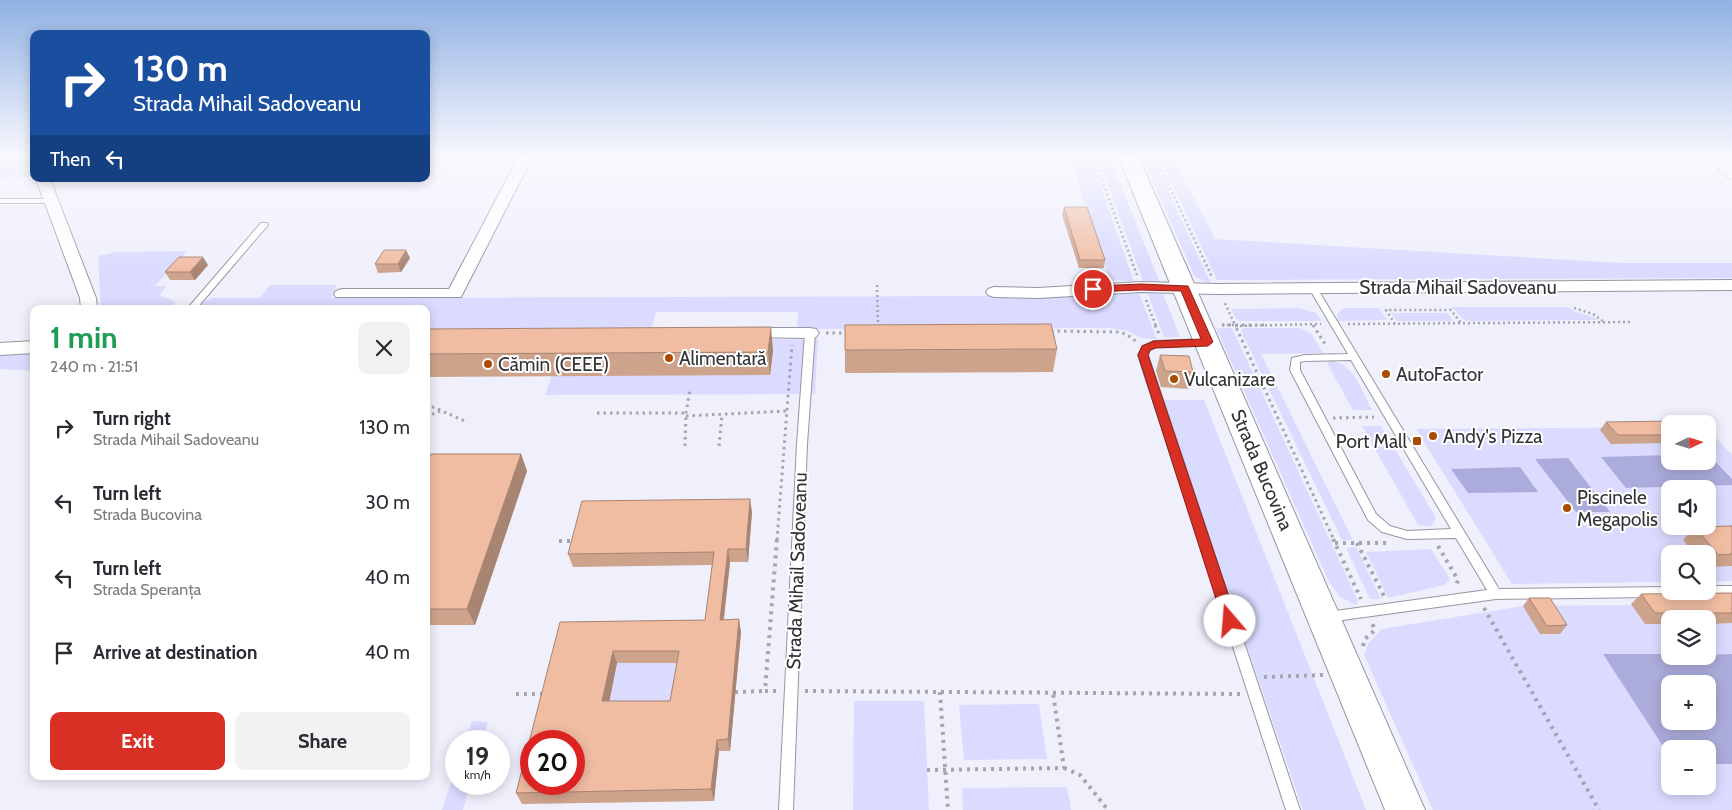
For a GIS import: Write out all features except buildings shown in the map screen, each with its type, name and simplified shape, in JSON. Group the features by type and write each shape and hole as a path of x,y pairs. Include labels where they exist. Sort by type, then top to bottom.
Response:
{"main road":[{"name":"Strada Bucovina","path":"1144,194 1405,810"}],"street":[{"path":"48,194 88,298 89,305"},
{"path":"342,294 455,294 507,194"},
{"name":"Strada Mihail Sadoveanu","path":"1187,292 1218,289 1315,292 1732,285"},
{"path":"994,292 1038,293 1141,287 1187,292"},
{"name":"Strada Mihail Sadoveanu","path":"1187,292 1732,294"},
{"path":"735,333 802,333"},
{"path":"0,349 30,347"}],"lane":[{"path":"0,201 50,201"},
{"path":"194,305 264,225"},
{"path":"1315,292 1496,594"},
{"name":"Strada Mihail Sadoveanu","path":"786,810 802,444 802,333"},
{"path":"1208,342 1162,343 1146,348 1143,355 1293,810"},
{"path":"1354,357 1295,360 1295,370 1372,517 1386,529 1407,534 1459,533"},
{"path":"1324,618 1364,607 1496,594 1732,592"}],"path":[{"path":"1107,194 1162,343"},
{"path":"1173,194 1364,607 1386,601 1357,543"},
{"path":"876,285 878,332"},
{"path":"1574,308 1594,314 1604,322"},
{"path":"1395,324 1386,310 1451,310 1461,324"},
{"path":"1234,325 1632,322"},
{"path":"1313,324 1332,357"},
{"path":"1046,331 1118,332 1126,334 1146,348"},
{"path":"765,691 787,411 802,333 849,333"},
{"path":"686,446 686,414 690,389"},
{"path":"430,406 467,422"},
{"path":"430,415 441,411"},
{"path":"597,413 736,415 740,412 787,411"},
{"path":"719,446 722,415"},
{"path":"1320,418 1390,417"},
{"path":"1431,534 1458,580 1455,587"},
{"path":"559,541 579,541"},
{"path":"1477,596 1599,810"},
{"path":"736,692 1254,694 1262,678 1348,675"},
{"path":"940,692 948,810"},
{"path":"1053,693 1064,768"},
{"path":"516,694 550,694"},
{"path":"927,770 1064,768 1080,775 1108,810"}],"shaded area":[{"path":"1082,194 1103,194 1134,282 1110,280"},
{"path":"1111,194 1124,194 1160,283 1144,283"},
{"path":"1158,194 1169,194 1211,284 1195,277"},
{"path":"1177,194 1192,194 1215,239 1622,263 1732,263 1732,278 1217,280"},
{"path":"187,251 155,286 166,286 160,295 176,302 173,305 101,305 98,256 117,252"},
{"path":"270,285 337,285 331,298 1041,296 1138,291 1157,339 1141,338 1128,331 1109,328 797,329 798,312 656,312 651,330 430,330 430,305 202,305 212,298 260,298"},
{"path":"1146,289 1161,289 1180,337 1164,337"},
{"path":"1452,307 1568,307 1571,310 1598,320 1465,321"},
{"path":"1299,308 1316,313 1322,321 1240,321 1236,319 1231,309"},
{"path":"1344,308 1379,308 1387,320 1338,321 1337,314"},
{"path":"1391,313 1447,313 1453,321 1397,321"},
{"path":"1216,328 1232,328 1358,601 1356,605 1340,597 1329,582"},
{"path":"1243,328 1300,328 1311,333 1323,353 1261,354 1353,540 1342,540 1241,331"},
{"path":"818,339 815,394 545,395 564,341"},
{"path":"30,352 30,371 0,369 0,354"},
{"path":"1330,361 1338,362 1351,372 1372,410 1353,410 1327,363"},
{"path":"1162,400 1204,400 1366,810 1303,810"},
{"path":"1362,426 1381,426 1436,518 1431,527 1418,525"},
{"name":"Piscinele Megapolis","path":"1661,427 1661,470 1716,470 1716,438 1732,455 1732,581 1716,582 1716,545 1661,545 1661,582 1512,584 1416,429"},
{"path":"1661,455 1661,470 1716,470 1716,462 1732,479 1732,485 1716,485 1716,480 1661,480 1661,487 1626,488 1601,457"},
{"path":"1568,458 1610,512 1576,512 1535,459"},
{"path":"1520,467 1538,492 1468,493 1451,469"},
{"path":"1356,547 1381,599 1370,599 1346,548"},
{"path":"1431,549 1450,579 1445,585 1388,598 1366,552"},
{"path":"1732,604 1732,810 1433,810 1364,655 1368,644 1382,629 1523,606"},
{"path":"1603,654 1661,654 1661,665 1716,665 1716,655 1732,654 1732,764 1716,764 1716,740 1661,740 1661,743"},
{"path":"617,663 682,663 674,713 607,713"},
{"path":"854,701 924,701 929,810 853,810"},
{"path":"1039,704 1047,759 964,760 959,705"},
{"path":"472,721 488,722 486,730 469,730"},
{"path":"1067,787 1071,810 963,810 962,788"},
{"path":"447,795 467,795 463,810 442,810"}],"place":[{"name":"Alimentară","path":"669,358"},
{"name":"Cămin (CEEE)","path":"488,364"},
{"name":"AutoFactor","path":"1386,374"},
{"name":"Vulcanizare","path":"1174,379"},
{"name":"Andy's Pizza","path":"1433,436"},
{"name":"Port Mall","path":"1417,441"},
{"name":"Piscinele Megapolis","path":"1567,508"}],"route":[{"path":"1093,289 1185,288 1208,342 1154,344 1146,348 1143,355 1230,621"}]}
